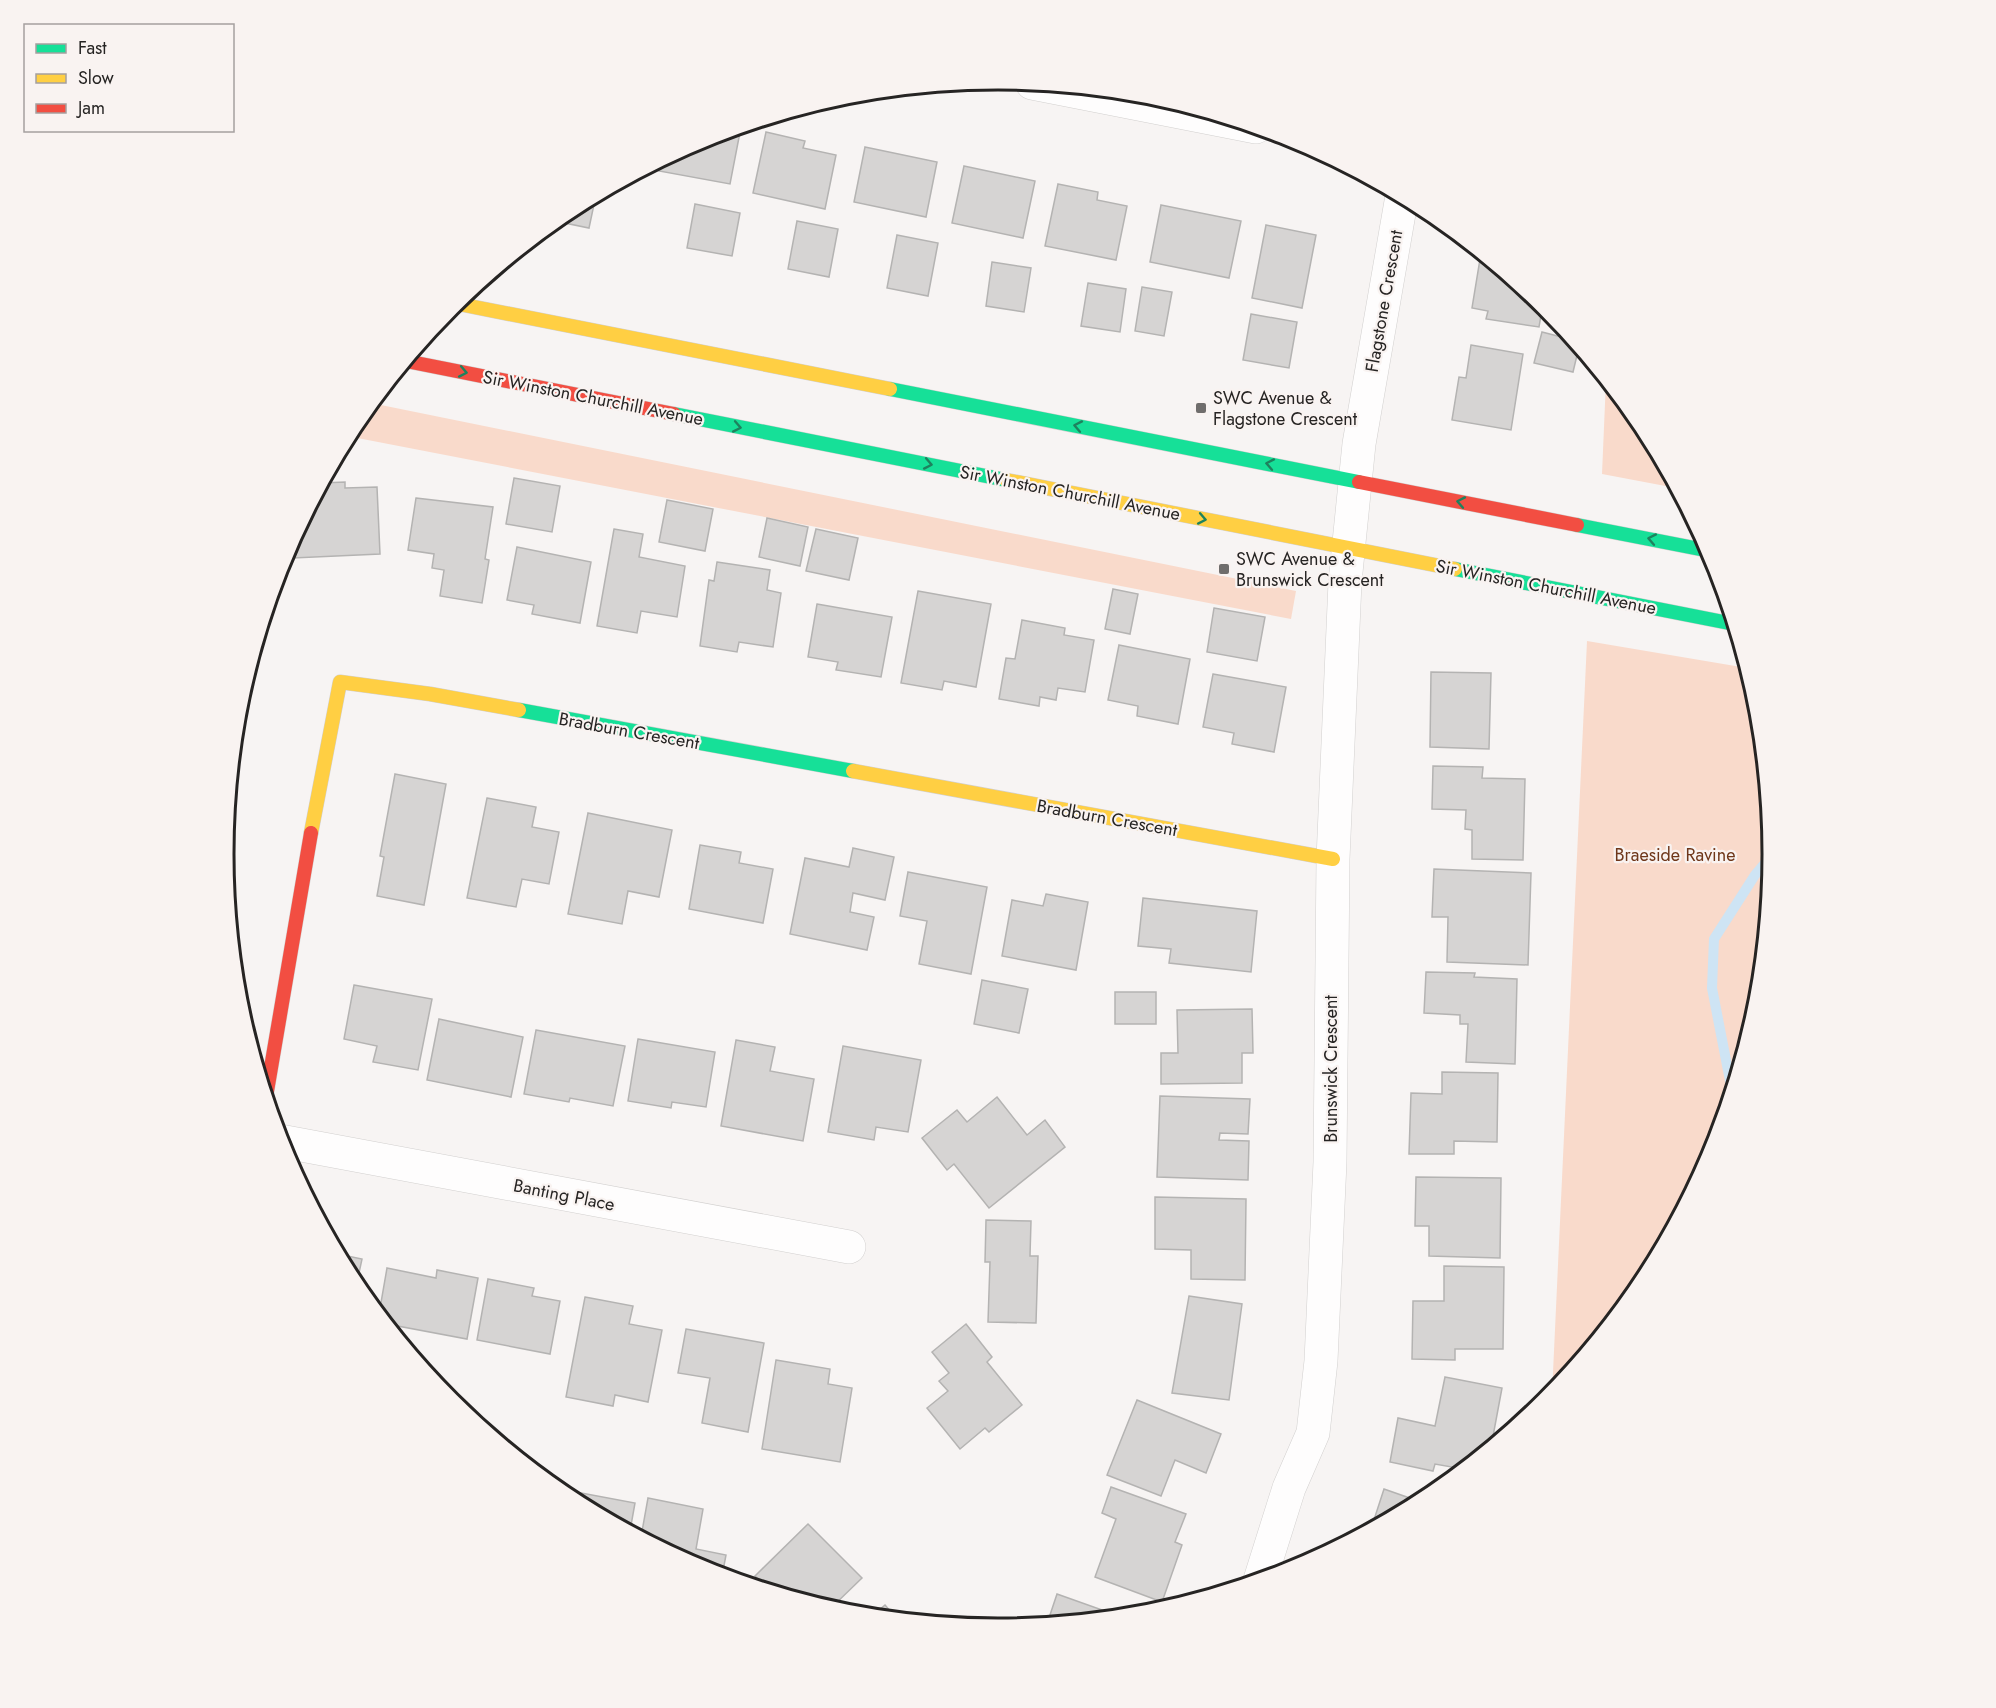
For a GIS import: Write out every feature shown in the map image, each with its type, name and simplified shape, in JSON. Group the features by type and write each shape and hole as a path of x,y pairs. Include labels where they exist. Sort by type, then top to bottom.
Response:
{"main road":[{"path":"467,306 1697,548"},
{"name":"Sir Winston Churchill Avenue","path":"414,363 1725,622"},
{"name":"Bradburn Crescent","path":"269,1080 320,780 340,682 430,694 1333,859"}],"street":[{"path":"1129,102 1168,110"},
{"name":"Flagstone Crescent","path":"1348,548 1359,444 1400,205"},
{"name":"Brunswick Crescent","path":"1263,1570 1289,1488 1313,1433 1321,1361 1330,1162 1333,859 1348,548"},
{"name":"Banting Place","path":"291,1143 849,1247"}],"green space":[{"path":"1606,391 1633,430 1668,486 1602,474"},
{"path":"381,405 1296,591 1291,619 358,438"},
{"name":"Braeside Ravine","path":"1587,641 1738,667 1755,754 1760,804 1762,854 1760,904 1755,954 1736,1052 1704,1146 1660,1236 1633,1278 1604,1319 1553,1378"}],"building":[{"path":"766,132 805,141 803,148 836,155 825,209 753,193"},
{"path":"739,136 730,184 659,171 706,148"},
{"path":"865,147 937,162 926,217 854,202"},
{"path":"964,166 1035,181 1023,238 952,223"},
{"path":"1058,184 1098,192 1097,200 1127,206 1116,260 1045,246"},
{"path":"695,204 740,213 732,256 687,248"},
{"path":"1161,205 1241,221 1229,278 1150,262"},
{"path":"594,206 589,228 568,224"},
{"path":"797,221 838,229 829,277 788,269"},
{"path":"1266,225 1316,235 1302,308 1252,298"},
{"path":"897,235 938,243 928,296 887,288"},
{"path":"992,262 1031,268 1024,312 986,306"},
{"path":"1480,262 1541,317 1539,327 1486,319 1488,311 1472,308"},
{"path":"1088,283 1126,289 1120,332 1081,326"},
{"path":"1142,287 1172,292 1164,336 1135,331"},
{"path":"1251,314 1297,322 1289,368 1243,360"},
{"path":"1542,332 1559,336 1577,356 1573,372 1534,363"},
{"path":"1471,345 1523,354 1511,430 1452,420 1459,377 1466,378"},
{"path":"514,478 560,486 552,532 506,524"},
{"path":"345,482 345,488 377,487 380,554 294,558 330,483"},
{"path":"416,498 493,507 485,559 489,560 482,603 440,596 444,570 432,568 434,554 408,550"},
{"path":"667,500 713,509 705,551 659,542"},
{"path":"767,518 808,527 800,566 759,557"},
{"path":"614,529 643,534 639,557 685,566 677,617 641,611 637,633 597,626"},
{"path":"816,529 858,538 849,580 806,571"},
{"path":"517,547 591,562 580,623 532,614 534,605 507,600"},
{"path":"717,562 770,570 767,590 781,593 773,647 739,642 737,652 700,646 709,580 714,581"},
{"path":"1113,589 1138,594 1130,634 1105,629"},
{"path":"918,591 991,604 976,687 944,681 942,690 901,683"},
{"path":"817,604 892,617 881,677 836,670 838,662 808,657"},
{"path":"1214,608 1265,617 1257,661 1207,652"},
{"path":"1022,620 1065,628 1064,635 1094,640 1085,692 1058,688 1056,700 1040,697 1039,706 999,699 1006,658 1015,659"},
{"path":"1119,645 1190,659 1178,724 1137,716 1138,706 1108,700"},
{"path":"1431,672 1491,673 1489,749 1430,747"},
{"path":"1213,674 1286,687 1274,752 1232,744 1234,733 1203,727"},
{"path":"1433,766 1483,767 1482,778 1525,779 1523,860 1472,859 1472,830 1465,829 1466,810 1432,809"},
{"path":"395,774 446,784 424,905 377,896 384,857 380,856"},
{"path":"487,798 536,807 532,827 559,832 549,884 522,879 516,907 467,898"},
{"path":"588,813 672,830 659,897 628,891 622,924 568,914"},
{"path":"700,845 741,852 739,863 773,869 763,923 689,909"},
{"path":"853,848 894,857 885,900 853,893 850,912 874,917 867,950 790,934 805,858 849,867"},
{"path":"1434,869 1531,873 1528,965 1447,962 1448,917 1432,917"},
{"path":"908,872 987,887 971,974 919,964 927,921 900,916"},
{"path":"1046,894 1088,902 1076,970 1002,956 1012,900 1043,906"},
{"path":"1143,898 1257,911 1251,972 1169,963 1171,949 1138,946"},
{"path":"1426,972 1475,973 1474,977 1517,979 1515,1064 1466,1062 1468,1024 1460,1024 1460,1015 1424,1013"},
{"path":"982,980 1028,989 1019,1033 974,1024"},
{"path":"354,985 432,999 418,1070 373,1062 377,1046 344,1039"},
{"path":"1115,992 1156,992 1156,1024 1115,1024"},
{"path":"1252,1009 1253,1053 1242,1053 1242,1083 1161,1084 1161,1053 1178,1053 1177,1010"},
{"path":"439,1019 523,1037 511,1097 427,1080"},
{"path":"536,1030 625,1046 613,1106 570,1098 569,1102 524,1094"},
{"path":"638,1039 715,1052 706,1107 672,1102 671,1108 628,1101"},
{"path":"736,1040 775,1047 770,1071 814,1079 803,1141 721,1126"},
{"path":"843,1046 921,1060 908,1132 876,1127 874,1140 828,1132"},
{"path":"1442,1072 1498,1073 1497,1142 1454,1141 1454,1154 1409,1154 1411,1093 1442,1094"},
{"path":"1160,1096 1250,1099 1248,1134 1220,1133 1219,1140 1249,1141 1248,1180 1157,1177"},
{"path":"997,1097 1027,1135 1045,1120 1065,1147 989,1208 954,1164 947,1170 922,1138 957,1110 967,1122"},
{"path":"1416,1177 1501,1178 1500,1258 1429,1256 1429,1226 1415,1226"},
{"path":"1155,1197 1246,1199 1245,1280 1191,1279 1191,1250 1155,1249"},
{"path":"986,1220 1031,1221 1030,1256 1038,1256 1036,1323 988,1322 990,1262 985,1262"},
{"path":"349,1256 362,1259 359,1272"},
{"path":"1444,1266 1504,1267 1503,1349 1455,1349 1455,1360 1412,1359 1413,1301 1444,1301"},
{"path":"387,1268 436,1278 437,1270 478,1278 467,1339 398,1326 381,1303"},
{"path":"488,1279 534,1288 532,1296 560,1301 550,1354 477,1340"},
{"path":"1189,1296 1242,1304 1229,1400 1172,1393"},
{"path":"585,1297 633,1306 629,1324 662,1330 648,1402 615,1395 613,1406 566,1397"},
{"path":"966,1324 992,1357 987,1362 1022,1405 989,1432 985,1428 960,1449 927,1408 948,1391 939,1381 949,1373 932,1352"},
{"path":"686,1329 764,1343 748,1432 702,1423 710,1378 678,1373"},
{"path":"776,1360 830,1369 828,1384 852,1388 840,1462 762,1449"},
{"path":"1445,1377 1502,1388 1493,1435 1453,1467 1435,1464 1433,1471 1390,1462 1398,1418 1435,1426"},
{"path":"1137,1400 1221,1434 1206,1473 1175,1460 1161,1496 1107,1475"},
{"path":"1111,1487 1186,1514 1175,1542 1182,1545 1163,1599 1158,1601 1095,1577 1116,1519 1102,1513"},
{"path":"1384,1489 1409,1498 1380,1516 1374,1519"},
{"path":"580,1493 635,1503 631,1524"},
{"path":"648,1498 703,1509 696,1549 726,1555 724,1567 706,1560 642,1530"},
{"path":"808,1524 862,1578 839,1601 800,1592 755,1576"},
{"path":"1057,1594 1103,1610 1098,1611 1050,1616"}],"waterway":[{"path":"1729,1075 1712,988 1714,939 1761,867"}],"traffic: fast":[{"path":"890,389 1359,482"},
{"path":"674,414 1006,480"},
{"path":"1577,525 1698,549"},
{"path":"1455,569 1725,622"},
{"path":"519,710 853,771"}],"traffic: slow":[{"path":"467,306 890,389"},
{"path":"1006,480 1455,569"},
{"path":"311,833 340,682 430,694 519,710"},
{"path":"853,771 1333,859"}],"traffic: jam":[{"path":"414,363 674,414"},
{"path":"1359,482 1577,525"},
{"path":"269,1080 311,833"}],"place":[{"name":"SWC Avenue & Flagstone Crescent","path":"1201,408"},
{"name":"SWC Avenue & Brunswick Crescent","path":"1224,569"}]}
